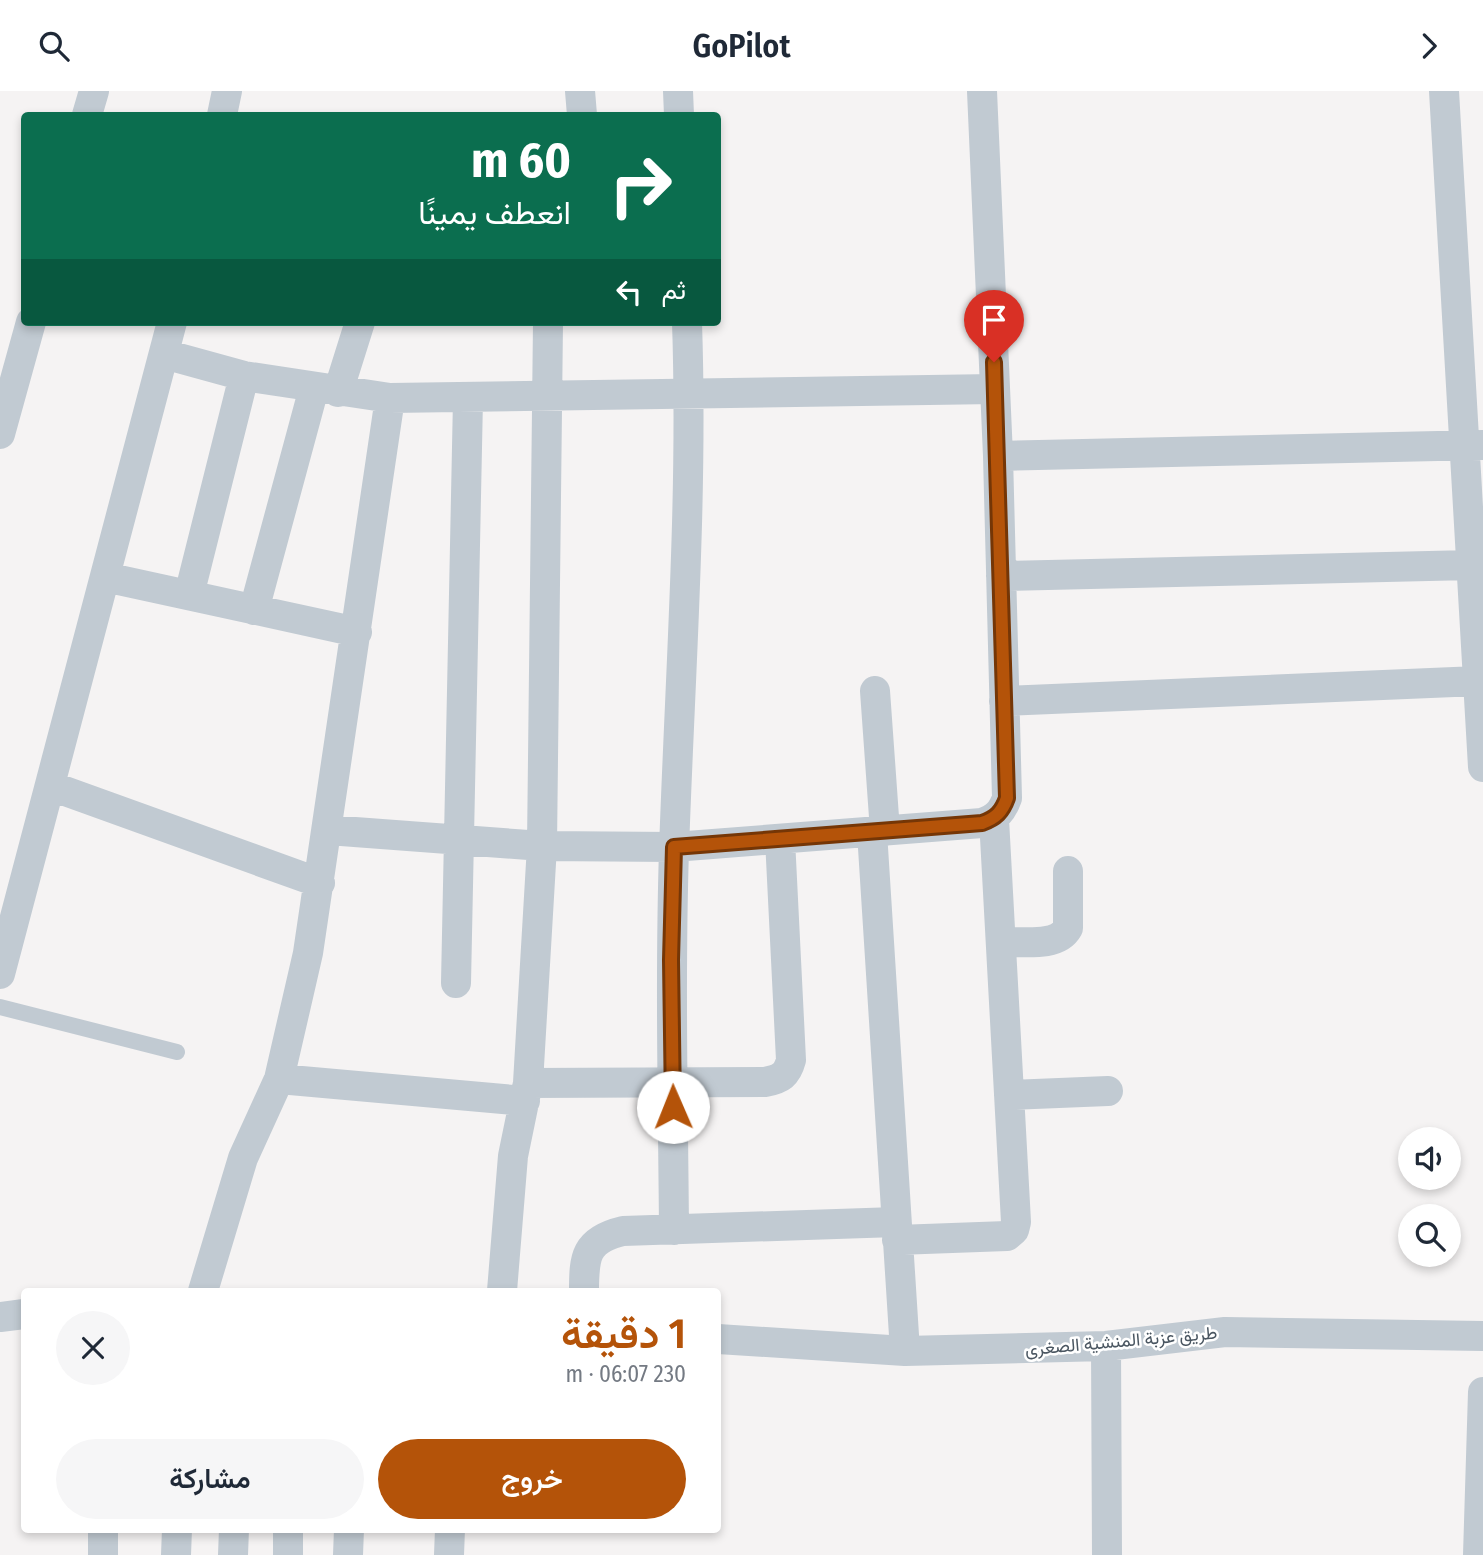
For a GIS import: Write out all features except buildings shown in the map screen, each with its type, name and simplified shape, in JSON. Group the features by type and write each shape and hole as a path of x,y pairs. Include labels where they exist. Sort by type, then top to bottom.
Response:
{"street":[{"path":"88,112 94,91"},
{"path":"223,112 227,91"},
{"path":"580,91 582,112"},
{"path":"678,91 679,112"},
{"path":"328,830 542,846 674,847 982,823 993,819 1002,810 1007,798 998,456 982,91"},
{"path":"1444,91 1474,445 1471,565 1483,767"},
{"path":"0,434 30,326"},
{"path":"0,974 171,326"},
{"path":"254,610 326,390 358,326"},
{"path":"502,1288 513,1156 527,1092 542,846 548,326"},
{"path":"674,1230 671,960 687,592 687,326"},
{"path":"164,355 244,376 390,398 468,399 995,389"},
{"path":"189,595 244,376"},
{"path":"204,1288 243,1158 279,1079 308,953 390,398"},
{"path":"456,983 468,399"},
{"path":"998,456 1474,445"},
{"path":"1001,576 1471,565"},
{"path":"105,577 357,632"},
{"path":"1004,702 1478,681"},
{"path":"875,691 878,831 896,1231 905,1351"},
{"path":"51,786 320,883"},
{"path":"584,1288 584,1262 592,1246 606,1235 623,1231 896,1231 1007,1236 1014,1230 993,819"},
{"path":"279,1079 527,1092 673,1082 778,1080 788,1072 791,1060 780,839"},
{"path":"1000,942 1051,940 1064,934 1068,928 1068,871"},
{"path":"1009,1095 1108,1091"},
{"path":"0,1317 21,1314"},
{"name":"طريق عزبة المنشية الصغرى","path":"721,1339 905,1351 1106,1346 1225,1332 1483,1335"},
{"path":"1106,1346 1107,1555"},
{"path":"1478,1555 1483,1392"},
{"path":"103,1533 103,1555"},
{"path":"176,1555 177,1533"},
{"path":"233,1555 234,1533"},
{"path":"288,1533 288,1555"},
{"path":"348,1555 349,1533"},
{"path":"449,1555 450,1533"}],"lane":[{"path":"0,1007 177,1052"}],"route":[{"path":"673,1107 671,960 674,847 982,823 993,819 1002,810 1007,798 994,362"}]}
